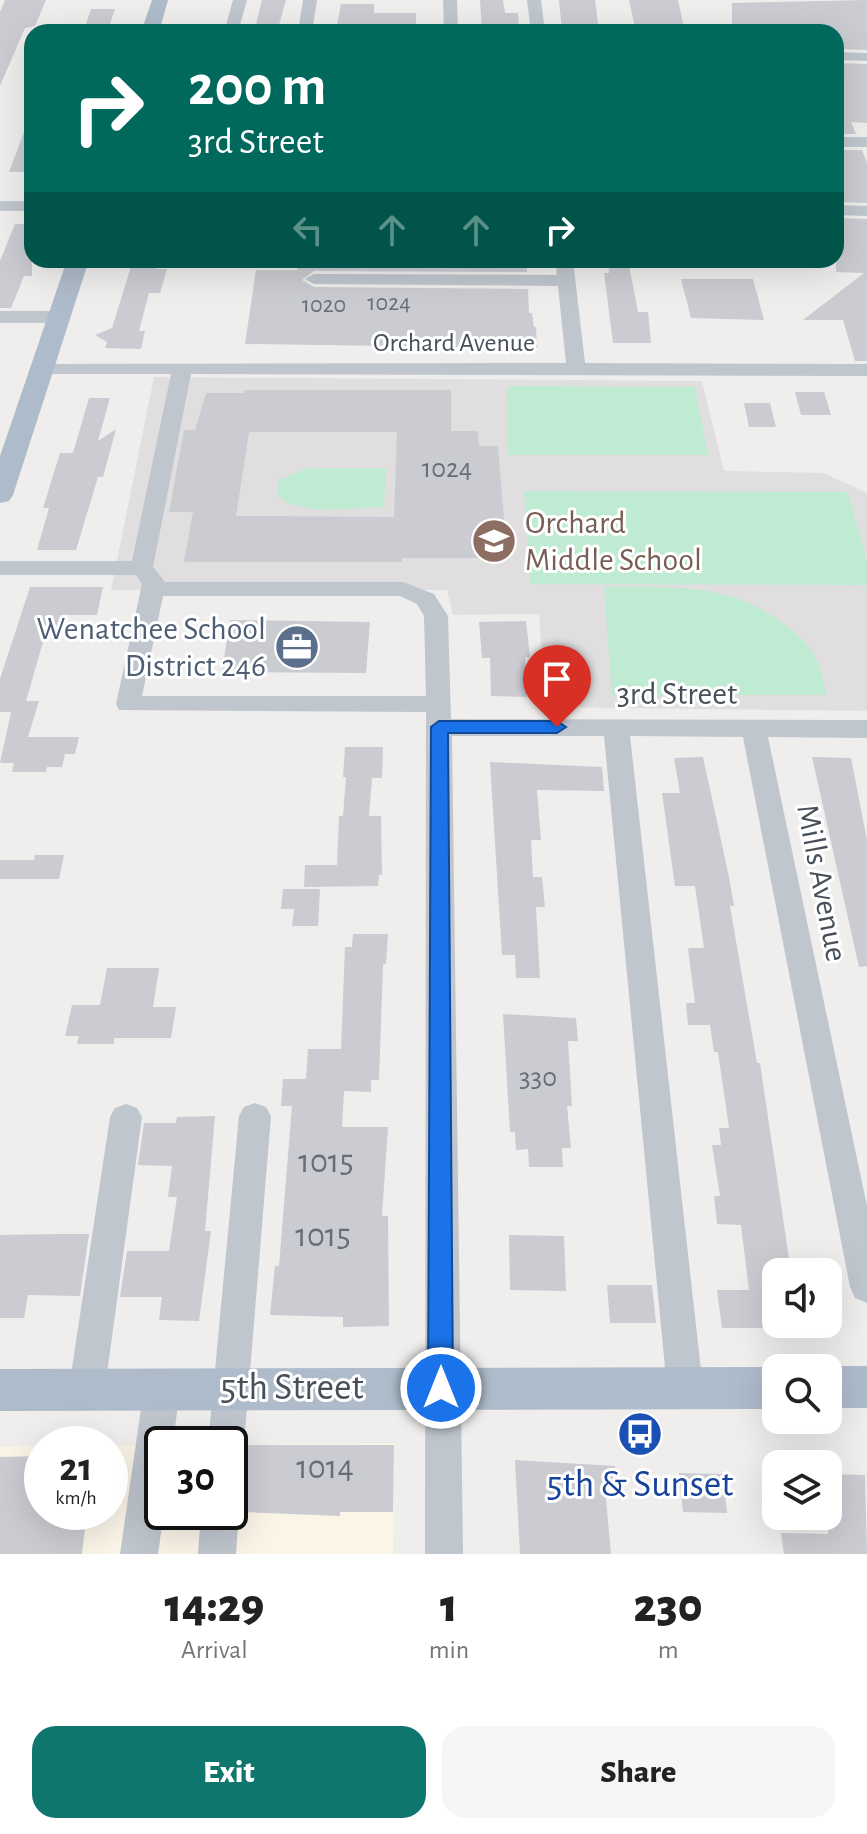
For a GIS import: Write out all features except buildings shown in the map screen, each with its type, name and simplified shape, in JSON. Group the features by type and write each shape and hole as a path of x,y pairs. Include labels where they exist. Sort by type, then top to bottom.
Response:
{"main road":[{"path":"152,24 160,0"},
{"path":"0,495 75,268"},
{"path":"842,1387 867,1387"},
{"name":"5th Street","path":"0,1390 762,1388"}],"street":[{"path":"233,24 240,0"},
{"path":"306,24 310,0"},
{"path":"450,0 451,24"},
{"path":"534,0 537,24"},
{"path":"844,56 867,57"},
{"path":"844,142 867,142"},
{"path":"0,206 24,206"},
{"path":"844,210 867,211"},
{"path":"565,268 576,370"},
{"path":"314,279 566,281"},
{"path":"0,317 59,317"},
{"name":"Orchard Avenue","path":"42,368 867,370"},
{"path":"148,579 182,368"},
{"path":"0,568 148,579 403,589 426,599 436,616 444,1554"},
{"name":"3rd Street","path":"148,579 128,704 439,715 616,728 867,729"},
{"path":"616,728 685,1388"},
{"name":"Mills Avenue","path":"754,729 867,1287"},
{"path":"227,1426 255,1116"},
{"path":"87,1388 126,1117"},
{"path":"139,1554 162,1388"},
{"path":"217,1554 219,1530"}],"shaded area":[{"name":"Orchard Middle School","path":"154,377 702,381 724,471 824,473 867,493 867,711 546,707 539,614 453,615 447,590 111,590"},
{"path":"394,1443 393,1554 0,1554 0,1447 24,1446 24,1530 128,1530 128,1446 144,1445 144,1530 248,1530 248,1445"}],"green space":[{"path":"507,386 695,387 708,455 508,455"},
{"path":"308,468 386,468 384,507 313,509 299,507 277,495 279,480"},
{"path":"524,491 848,492 867,562 867,585 530,584"},
{"path":"604,587 700,590 745,601 788,627 806,644 819,665 826,695 612,695"}],"place":[{"name":"Orchard Middle School","path":"494,541"},
{"name":"Wenatchee School District 246","path":"297,647"},
{"name":"5th & Sunset","path":"640,1434"}],"route":[{"path":"441,1388 439,727 557,727"}]}
